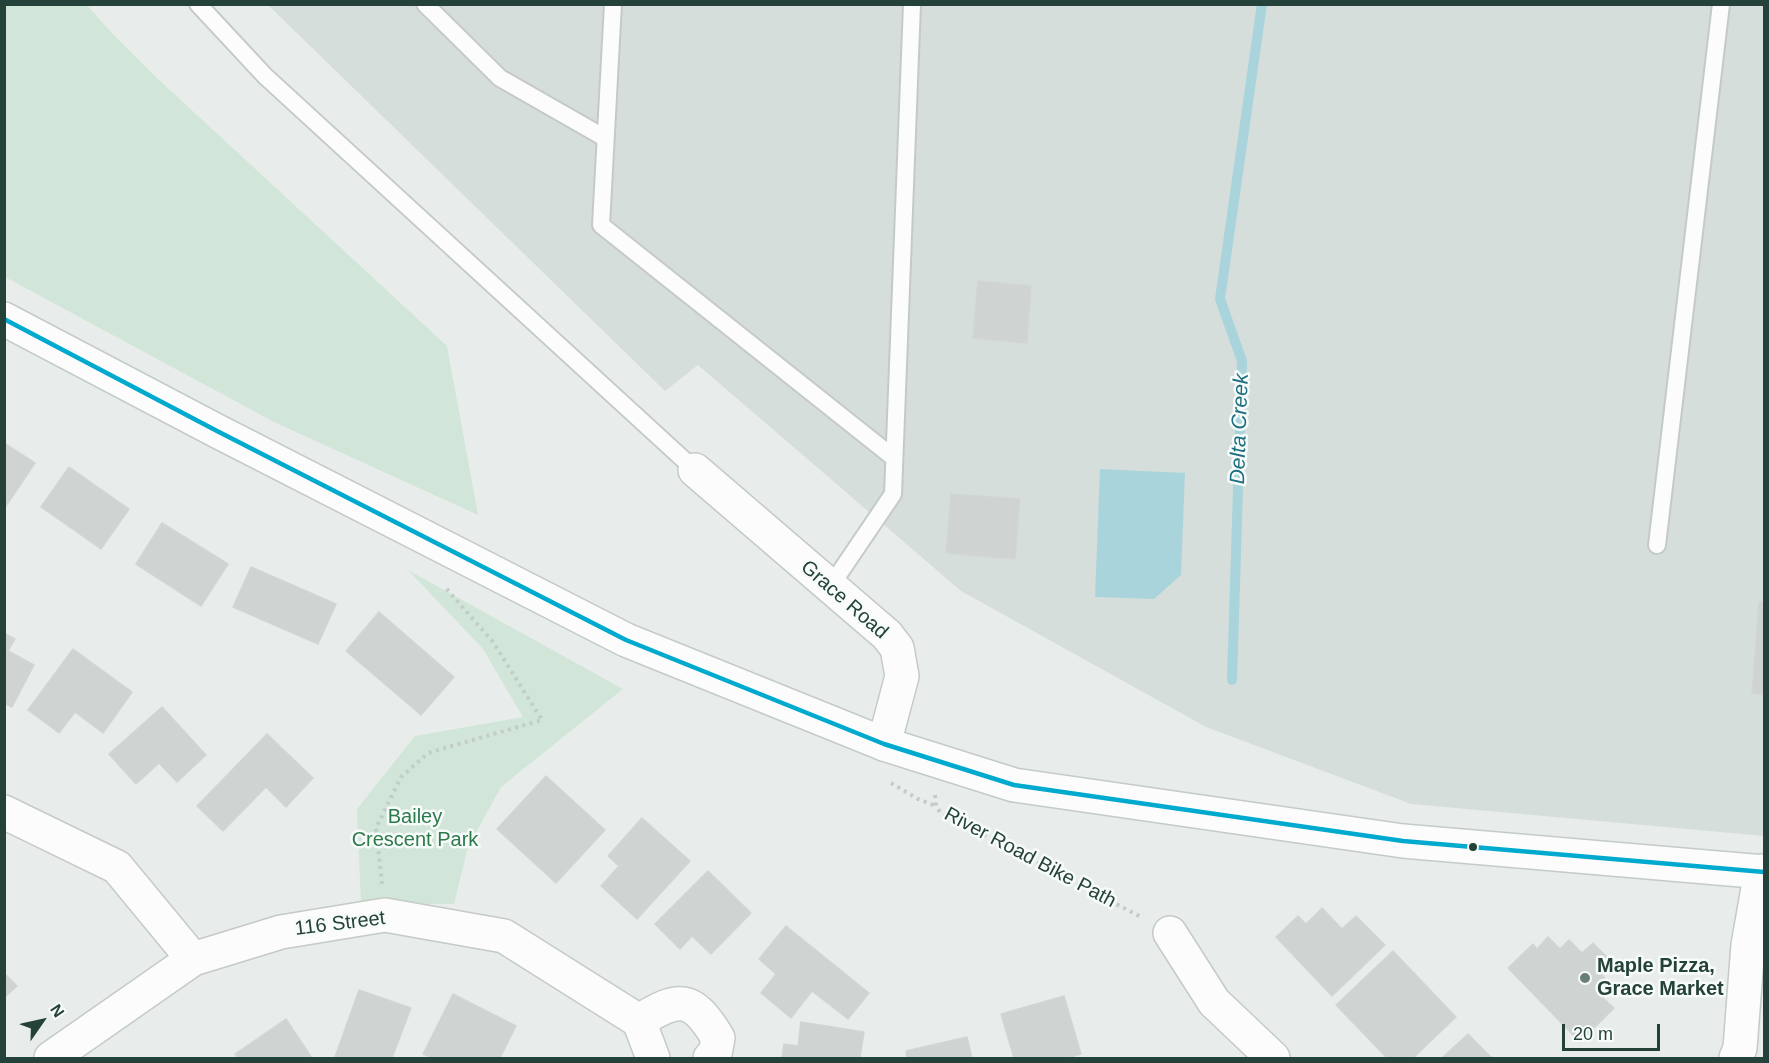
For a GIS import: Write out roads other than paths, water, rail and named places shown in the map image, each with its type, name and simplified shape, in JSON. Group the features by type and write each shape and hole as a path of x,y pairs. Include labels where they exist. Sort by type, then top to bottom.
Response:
{"street":[{"path":"4,319 228,437 626,640 884,744 1014,785 1403,841 1763,871 1748,945 1740,1048 1736,1059"},
{"name":"Grace Road","path":"694,470 887,635 897,648 902,676 884,744"},
{"path":"4,812 117,867 193,958"},
{"name":"116 Street","path":"51,1059 193,958 281,932 385,915 504,936 639,1021"},
{"path":"1170,933 1214,1002 1273,1059"},
{"path":"653,1059 639,1021 674,1003 690,1005 706,1017 718,1038 715,1054 710,1059"}],"lane":[{"path":"198,4 265,76 694,470"},
{"path":"425,4 500,78 605,138"},
{"path":"613,4 601,225 894,458"},
{"path":"830,586 893,494 912,4"},
{"path":"1657,545 1721,4"}],"water":[{"path":"1100,469 1185,473 1181,575 1154,599 1095,597"}],"waterway":[{"name":"Delta Creek","path":"1232,680 1242,361 1220,299 1262,4"}],"place":[{"name":"Maple Pizza, Grace Market","path":"1585,978"}],"park label":[{"name":"Bailey Crescent Park","path":"415,828"}]}
